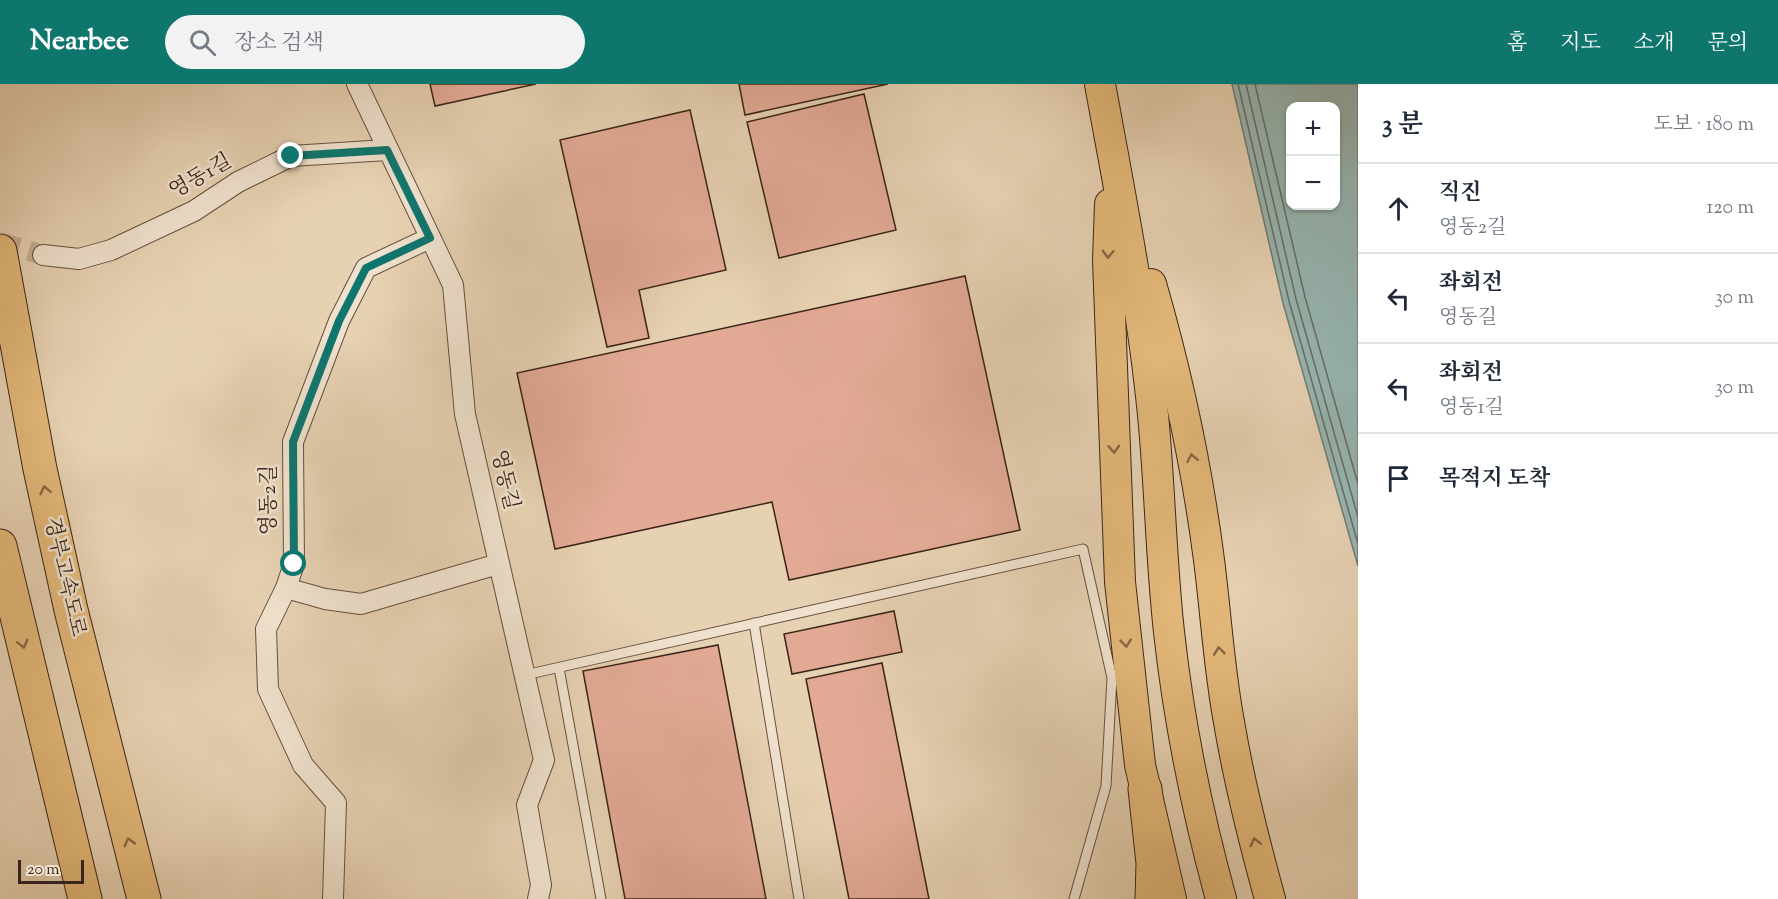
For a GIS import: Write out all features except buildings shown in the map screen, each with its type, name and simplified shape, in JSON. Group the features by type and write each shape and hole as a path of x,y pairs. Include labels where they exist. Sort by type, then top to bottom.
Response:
{"highway":[{"name":"경부고속도로","path":"0,251 40,469 71,610 144,899"},
{"path":"0,546 85,899"},
{"path":"1145,789 1154,863 1152,899"}],"main road":[{"path":"1100,84 1135,273 1153,416 1162,562 1176,686 1189,772 1221,899"},
{"path":"1113,153 1108,260 1117,531 1130,688 1145,789 1171,899"},
{"path":"1113,153 1173,366 1209,559 1228,720 1242,788 1270,899"}],"street":[{"name":"영동길","path":"357,84 453,285 465,414 544,760 527,805 541,885 537,899"},
{"name":"영동1길","path":"43,255 79,259 111,250 194,211 238,182 291,156 387,150"},
{"name":"영동2길","path":"333,899 336,803 303,765 268,689 266,629 286,588 294,564 293,442 339,321 366,268 430,238"},
{"path":"286,588 361,604 498,564"}],"lane":[{"path":"525,675 1083,549 1112,678 1106,786 1074,899"},
{"path":"754,623 799,899"},
{"path":"559,668 601,899"}],"water":[{"path":"1232,84 1358,84 1358,566 1283,303"}],"tunnel":[{"path":"0,242 43,255"}],"route":[{"path":"291,156 342,151 387,150 430,238 366,268 339,321 293,442 294,564"}]}
